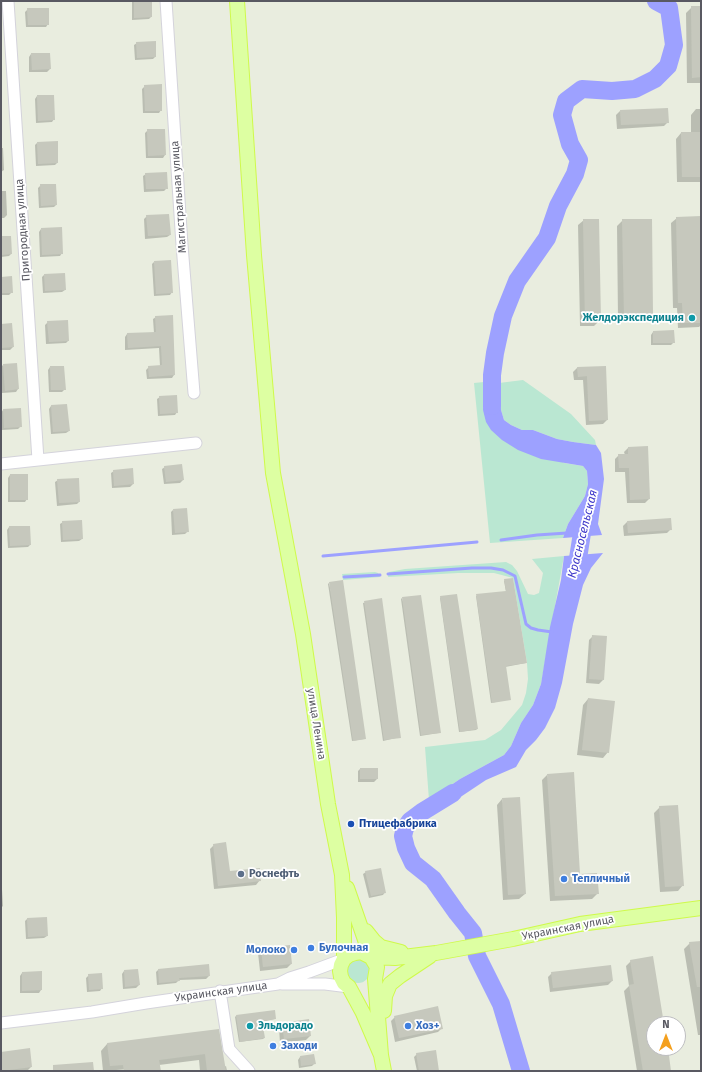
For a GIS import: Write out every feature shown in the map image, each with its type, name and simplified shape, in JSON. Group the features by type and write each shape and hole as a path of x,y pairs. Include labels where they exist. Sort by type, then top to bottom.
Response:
{"main road":[{"name":"улица Ленина","path":"237,1 254,255 272,457 291,573 303,634 328,804 342,875 344,959 341,964 340,971 344,983 349,987 364,1013 381,1055"},
{"name":"улица Ленина","path":"342,875 377,968 374,981 381,1055 384,1071"},
{"name":"Украинская улица","path":"344,959 355,952 367,954 372,957 404,958 513,939 580,924 701,908"},
{"path":"360,924 374,941 389,950 402,952 441,952"},
{"path":"381,1055 385,996 390,984 400,976 441,952"},
{"name":"Украинская улица","path":"349,987 362,989 374,981 441,952"}],"street":[{"name":"Пригородная улица","path":"8,1 38,460"},
{"name":"Магистральная улица","path":"166,1 182,245 194,393"},
{"path":"1,464 196,443"},
{"name":"Украинская улица","path":"1,1023 92,1012 278,984 344,959"},
{"path":"278,984 325,984 349,987"},
{"path":"220,992 229,1049 248,1071"}],"green space":[{"path":"523,380 571,414 595,440 596,445 557,439 533,430 522,430 504,420 501,410 499,383"},
{"path":"484,382 483,410 564,463 583,466 587,471 588,484 585,496 568,524 563,538 490,543 474,383"},
{"path":"564,556 541,684 533,705 521,723 511,746 504,755 460,779 429,800 425,747 485,740 501,730 522,705 528,679 527,663 513,578 494,573 458,573 388,577 389,572 405,569 506,562 512,565 517,571 528,594 534,595 539,593 543,573 532,559"},
{"path":"378,573 380,577 343,580 342,574"},
{"path":"358,959 367,962 370,971 367,980 358,983 349,980 346,971 349,962"}],"water":[{"path":"484,382 499,383 501,410 504,420 511,425 522,430 533,430 557,439 596,445 601,453 604,479 598,524 602,535 563,538 568,524 585,496 588,484 587,471 583,466 541,459 518,450 502,440 491,430 486,422 483,410"},
{"path":"603,553 591,568 583,585 573,624 562,683 555,708 545,728 526,750 516,767 486,780 438,812 429,800 460,779 504,755 511,746 521,723 533,705 541,684 550,627 561,580 564,556"}],"building":[{"path":"134,1 152,1 152,17 134,18"},
{"path":"691,6 701,6 701,77 692,78"},
{"path":"27,8 49,8 49,25 28,25"},
{"path":"156,41 156,57 137,58 136,42"},
{"path":"31,53 50,53 51,69 32,70"},
{"path":"162,84 162,111 145,111 144,85"},
{"path":"37,95 54,95 55,120 38,121"},
{"path":"668,108 669,123 621,125 620,110"},
{"path":"147,129 165,129 166,155 148,156"},
{"path":"681,132 701,132 701,177 682,177"},
{"path":"58,141 58,163 38,164 37,142"},
{"path":"167,172 168,189 146,189 145,173"},
{"path":"40,184 56,184 57,205 41,206"},
{"path":"169,214 171,235 148,236 146,215"},
{"path":"701,216 701,323 683,323 682,303 678,303 676,217"},
{"path":"583,219 599,219 601,321 585,321"},
{"path":"622,219 652,219 653,314 624,314"},
{"path":"62,227 63,254 42,255 41,228"},
{"path":"1,236 11,236 12,254 1,255"},
{"path":"171,260 173,293 156,294 154,261"},
{"path":"65,273 66,290 45,291 44,274"},
{"path":"12,276 13,293 1,293 1,277"},
{"path":"173,315 175,375 149,377 148,366 162,365 161,346 128,348 127,333 156,332 155,316"},
{"path":"68,320 69,341 49,342 47,321"},
{"path":"12,323 14,347 1,348 1,324"},
{"path":"674,330 675,343 653,343 653,331"},
{"path":"17,363 19,389 5,391 3,364"},
{"path":"50,366 64,366 66,390 51,390"},
{"path":"606,366 608,420 589,421 587,376 578,377 577,367"},
{"path":"177,395 178,413 160,414 159,396"},
{"path":"67,404 70,431 53,432 51,405"},
{"path":"21,408 22,427 4,428 3,409"},
{"path":"648,446 650,499 630,500 629,468 619,468 618,454 628,454 628,447"},
{"path":"182,464 184,480 166,482 164,466"},
{"path":"133,468 134,484 114,486 113,470"},
{"path":"10,474 28,474 28,500 10,500"},
{"path":"79,478 80,502 59,503 57,479"},
{"path":"187,508 189,532 175,533 173,509"},
{"path":"671,518 672,530 628,533 627,521"},
{"path":"82,520 83,539 63,540 62,521"},
{"path":"9,526 30,526 31,545 10,546"},
{"path":"513,578 527,663 506,666 511,700 492,703 476,594 506,591 504,579"},
{"path":"343,580 366,739 353,741 329,582"},
{"path":"457,594 478,729 460,732 440,596"},
{"path":"421,595 441,733 421,735 402,597"},
{"path":"382,598 401,738 384,740 364,601"},
{"path":"592,635 607,636 604,680 589,679"},
{"path":"588,698 615,701 609,753 582,750"},
{"path":"360,768 378,768 378,779 360,779"},
{"path":"574,772 580,874 597,873 599,894 555,896 547,774"},
{"path":"520,797 526,894 508,895 502,798"},
{"path":"678,805 684,886 665,887 659,806"},
{"path":"226,842 230,871 260,868 261,881 218,886 213,844"},
{"path":"381,868 386,893 371,896 365,871"},
{"path":"47,917 48,936 28,937 27,918"},
{"path":"701,941 701,987 697,987 689,942"},
{"path":"290,945 292,964 263,967 261,948"},
{"path":"653,956 663,1016 646,1016 646,1056 669,1056 671,1071 643,1071 629,985 634,984 630,960"},
{"path":"209,964 210,976 179,978 180,981 159,983 158,969"},
{"path":"611,965 613,981 553,988 551,972"},
{"path":"138,969 140,985 125,987 124,970"},
{"path":"42,971 42,990 22,991 22,972"},
{"path":"102,973 103,989 89,990 88,974"},
{"path":"438,1006 443,1029 399,1038 394,1016"},
{"name":"Эльдорадо","path":"275,1010 276,1019 262,1021 265,1038 240,1042 236,1015"},
{"path":"309,1019 311,1036 284,1039 282,1023"},
{"path":"219,1029 226,1071 207,1071 205,1054 159,1060 161,1071 124,1071 123,1065 110,1066 107,1043"},
{"path":"30,1048 32,1067 1,1071 1,1052"},
{"path":"436,1050 439,1071 419,1071 416,1053"},
{"path":"314,1054 316,1064 301,1066 300,1056"},
{"path":"93,1062 94,1071 53,1071 53,1065"}],"waterway":[{"name":"Красносельская","path":"492,406 492,375 503,316 517,281 547,238 558,206 575,174 579,160 570,144 562,115 566,101 582,89 612,91 635,89 655,79 668,66 674,45 669,8 656,1"},
{"name":"Красносельская","path":"572,579 577,565 584,520 587,513"},
{"path":"501,540 567,533"},
{"path":"323,556 477,542"},
{"path":"388,574 472,568 491,568 503,570 515,576 526,624 531,628 552,632"},
{"path":"344,577 380,575"},
{"name":"Красносельская","path":"453,793 410,821 405,828 403,836 406,848 413,863 433,879 473,933 477,956 501,1004 521,1071"}],"place":[{"name":"Желдорэкспедиция","path":"692,318"},
{"name":"Птицефабрика","path":"351,824"},
{"name":"Роснефть","path":"241,874"},
{"name":"Тепличный","path":"564,879"},
{"name":"Булочная","path":"311,948"},
{"name":"Молоко","path":"294,950"},
{"name":"Эльдорадо","path":"250,1026"},
{"name":"Хоз+","path":"408,1026"},
{"name":"Заходи","path":"273,1046"}]}
